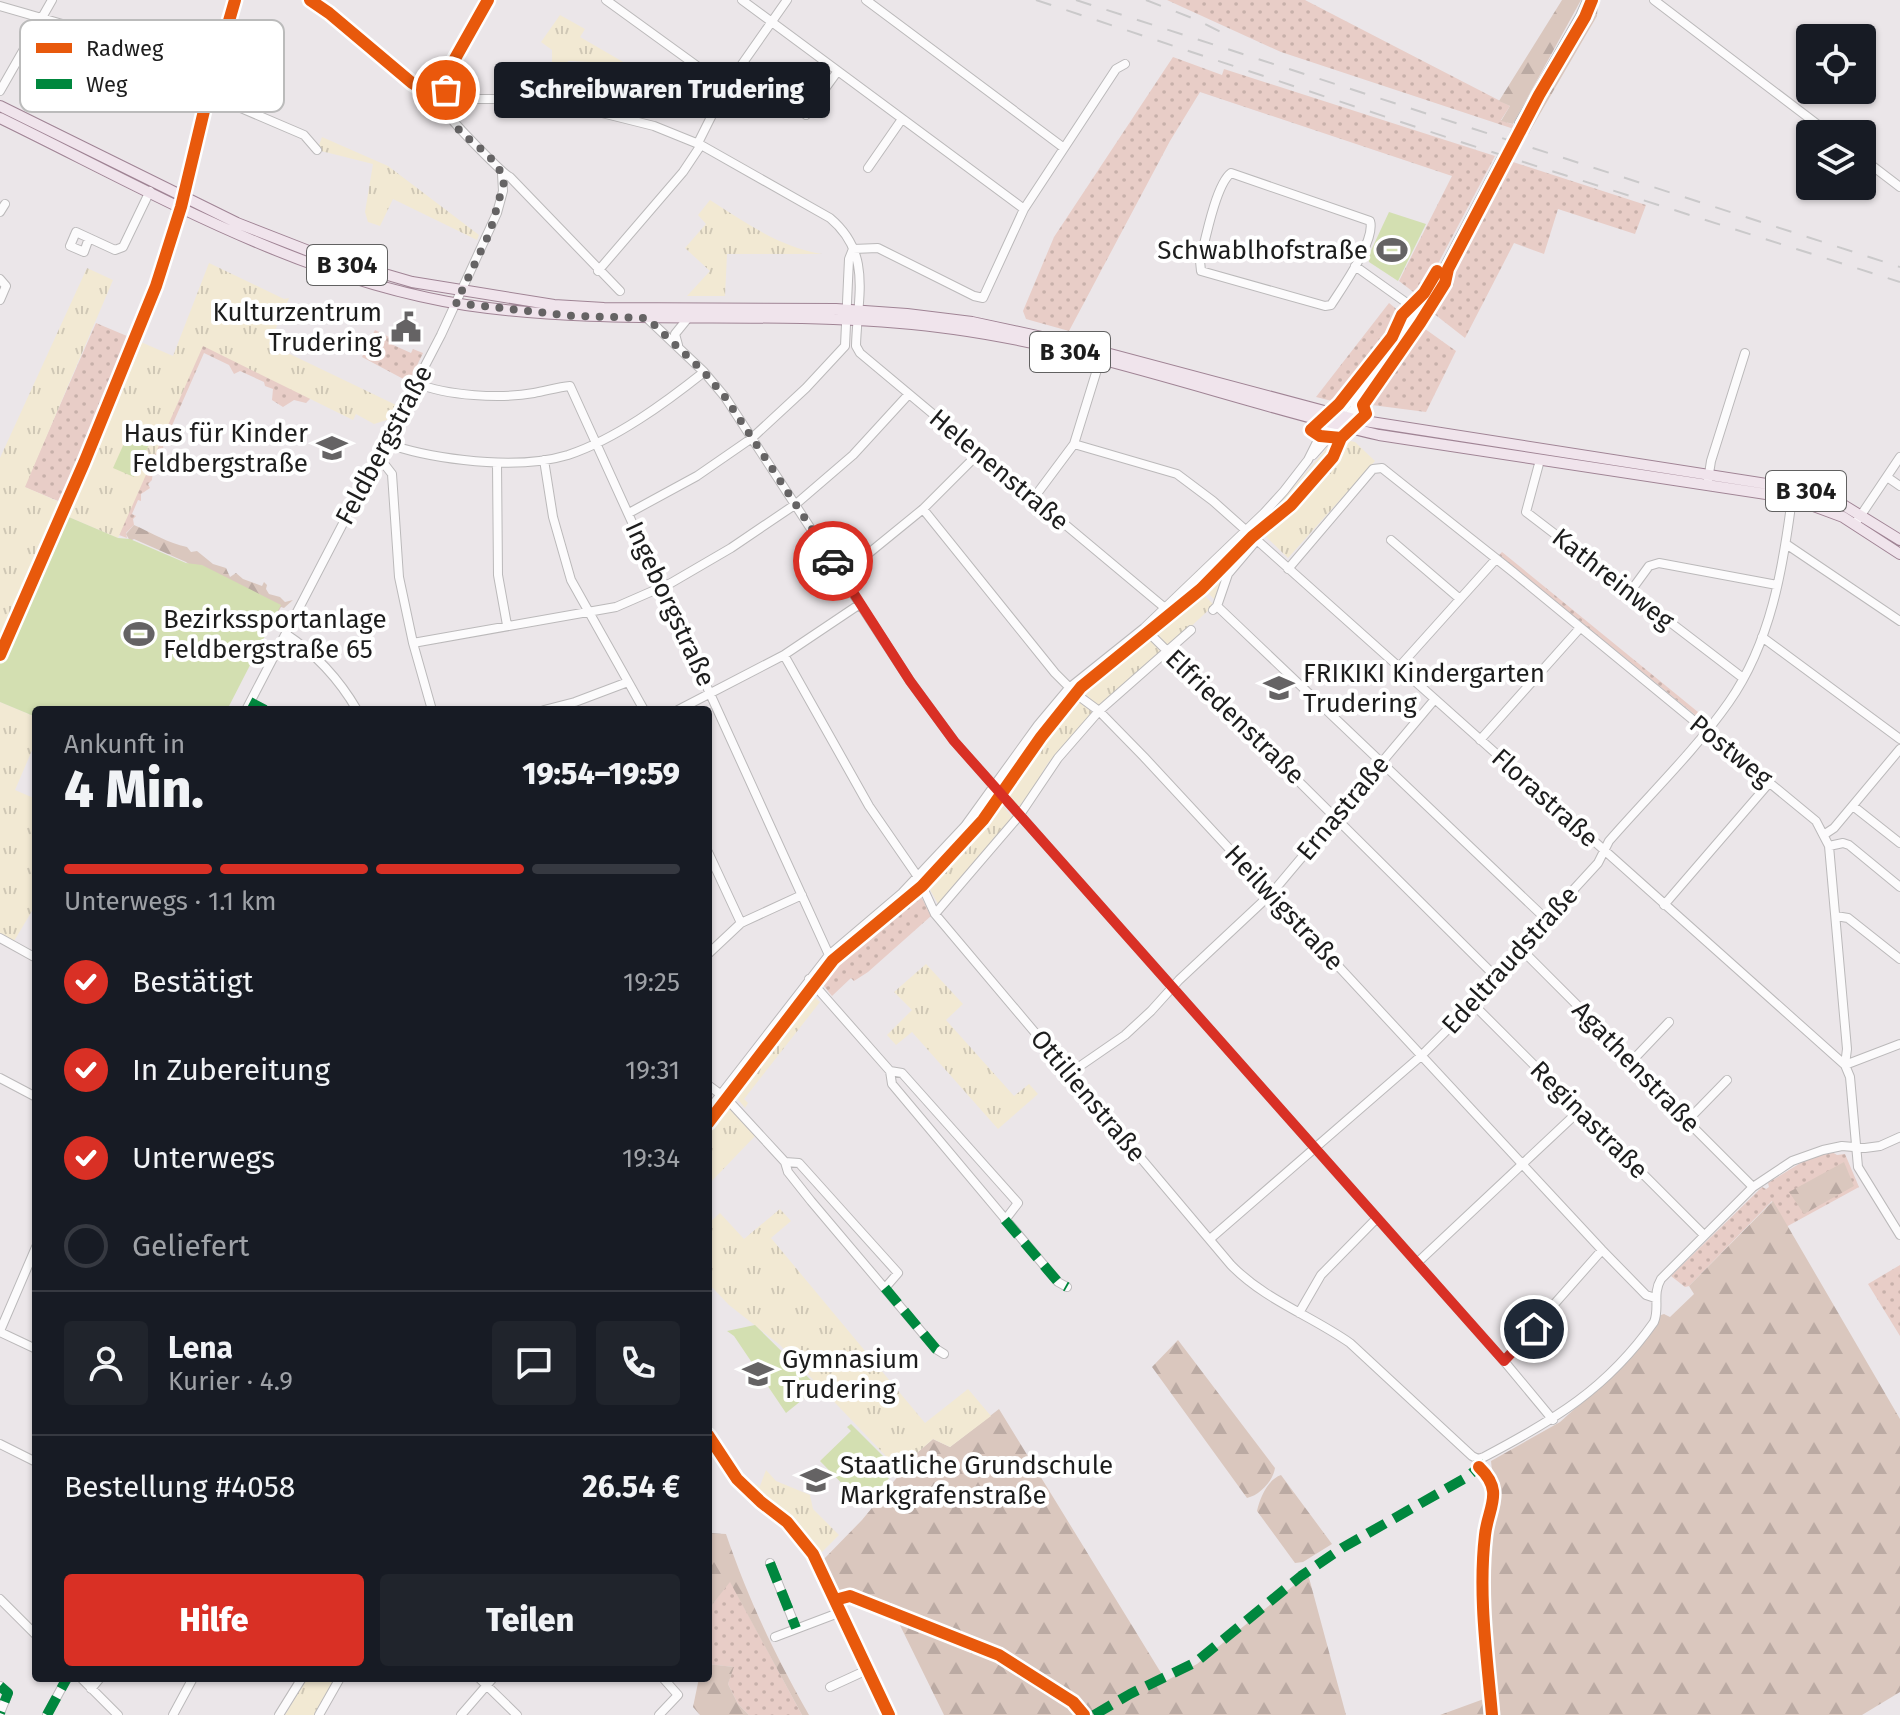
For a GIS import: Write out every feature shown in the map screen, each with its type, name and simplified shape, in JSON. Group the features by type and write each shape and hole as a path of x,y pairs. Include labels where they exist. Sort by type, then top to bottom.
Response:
{"main road":[{"name":"B 304","path":"0,106 233,232 315,265 383,286 456,303 557,315 647,318 852,315 988,334 1338,421 1448,436 1708,480 1792,498 1858,519 1900,554"},
{"name":"B 304","path":"0,118 150,191 319,255 398,279 461,292 554,305 929,316 1026,332 1401,439 1540,460 1807,491 1900,540"}],"street":[{"path":"42,18 52,0"},
{"path":"229,20 235,0"},
{"path":"310,0 322,3 425,91 446,98 529,98 565,102 654,126 699,144 830,218 845,233 860,268 845,346 806,388 752,438 697,476 629,513"},
{"path":"488,0 452,64 446,98 450,118 620,291"},
{"path":"606,0 726,87"},
{"path":"742,0 1024,209"},
{"path":"598,271 683,172 726,87 787,0"},
{"path":"866,0 1064,148"},
{"path":"1519,123 1587,0"},
{"path":"1654,0 1812,120"},
{"path":"0,6 49,20"},
{"path":"0,91 20,56"},
{"path":"853,249 878,248 983,298 1024,209 1116,69 1125,64"},
{"path":"806,115 837,72"},
{"path":"146,312 182,202 204,112"},
{"path":"250,112 304,135 317,150"},
{"path":"868,168 902,119"},
{"path":"712,1106 829,955 918,877 965,826 1038,725 1069,688 1144,628 1245,531 1284,491 1338,421 1354,409 1363,386 1437,281 1501,159"},
{"path":"1876,169 1900,187"},
{"path":"1235,173 1370,221 1371,231 1355,266 1331,305 1325,306 1201,271 1200,261 1225,178 1235,173"},
{"name":"Feldbergstraße","path":"248,706 456,303 497,213 503,191 502,174"},
{"path":"89,238 115,250 123,247 150,191"},
{"path":"1355,266 1418,311"},
{"path":"0,300 3,282"},
{"name":"Helenenstraße","path":"852,315 856,346 860,353 1165,608"},
{"path":"647,318 704,372 725,397 920,696 954,741 1553,1420 1601,1382 1643,1336 1656,1316 1655,1298 1661,1279 1753,1187 1810,1153 1842,1146 1880,1146 1900,1137"},
{"path":"680,349 675,334 688,318"},
{"path":"1708,480 1745,353"},
{"path":"1033,499 1074,444 1100,360"},
{"path":"386,443 429,455 497,463 568,455 665,402 704,372"},
{"name":"Ingeborgstraße","path":"416,383 501,395 534,393 569,385 829,955"},
{"path":"413,643 616,607 662,587 731,548 796,504 853,455 908,395"},
{"name":"Florastraße","path":"1074,444 1177,474 1213,501 1845,1065"},
{"path":"842,575 923,509 978,454"},
{"path":"1858,519 1900,457"},
{"path":"376,460 392,474 399,577 431,706"},
{"path":"544,460 553,517 571,580 642,706"},
{"name":"Kathreinweg","path":"1540,460 1526,512 1743,678"},
{"path":"497,463 498,575 507,625"},
{"name":"Postweg","path":"1288,569 1373,469 1382,468 1810,816 1825,834 1829,846 1847,1049 1845,1065 1850,1077 1855,1147 1860,1171 1900,1235"},
{"path":"1887,477 1900,486"},
{"name":"Edeltraudstraße","path":"1210,1239 1421,1056 1473,1004 1598,863 1603,850 1707,731 1743,678 1762,637 1786,544 1792,498"},
{"name":"Heilwigstraße","path":"923,509 1069,688 1099,711 1602,1250 1646,1295 1655,1298"},
{"path":"1391,540 1460,599"},
{"path":"1256,541 1228,574 1215,608 1547,920"},
{"path":"1786,544 1900,621"},
{"path":"1399,667 1496,559"},
{"path":"1630,592 1649,566 1659,563 1777,585"},
{"path":"686,706 784,655 860,604"},
{"name":"Elfriedenstraße","path":"1144,628 1495,976"},
{"path":"1480,740 1580,628"},
{"path":"935,914 1019,816 1058,758 1099,711 1191,630"},
{"path":"286,634 304,646 332,673 354,706"},
{"path":"1762,637 1900,739"},
{"name":"Ottilienstraße","path":"784,655 869,806 918,877 935,914 1245,1280 1260,1292 1350,1343 1478,1459 1553,1420"},
{"path":"560,706 628,682"},
{"name":"Ernastraße","path":"1070,1073 1125,1035 1271,894 1435,699"},
{"path":"1825,834 1834,828 1900,749"},
{"path":"1664,905 1770,782"},
{"path":"1853,806 1900,843"},
{"path":"1829,846 1849,845 1900,887"},
{"path":"712,860 741,923"},
{"path":"712,875 718,873"},
{"path":"712,950 741,923 802,895"},
{"path":"1836,916 1848,918 1900,959"},
{"path":"0,938 32,956"},
{"name":"Agathenstraße","path":"1520,948 1753,1187"},
{"path":"809,979 890,1071 892,1084 1005,1220 1058,1282 1067,1287"},
{"name":"Reginastraße","path":"1473,1004 1704,1235"},
{"path":"1630,1063 1669,1022"},
{"path":"1845,1065 1900,1044"},
{"path":"890,1071 902,1073 1018,1203 1005,1220"},
{"path":"1687,1121 1727,1080"},
{"path":"1,1082 32,1095"},
{"path":"712,1088 785,1162 788,1172 848,1246 936,1349 944,1354"},
{"path":"1417,1263 1579,1111"},
{"path":"963,1168 977,1156"},
{"path":"785,1162 799,1163 898,1273 885,1288"},
{"path":"1299,1313 1321,1275 1377,1218"},
{"path":"848,1246 862,1234"},
{"path":"1504,1361 1602,1250"},
{"path":"32,1256 0,1332 32,1347"},
{"path":"712,1442 737,1479 787,1522 807,1545 889,1715"},
{"path":"0,1444 32,1460"},
{"path":"770,1563 796,1628"},
{"path":"835,1600 850,1596 999,1655 1073,1702 1084,1715"},
{"path":"0,1599 32,1632"},
{"path":"775,1637 841,1612"},
{"path":"830,1687 867,1670"},
{"path":"47,1715 65,1682"},
{"path":"85,1682 118,1715"},
{"path":"91,1689 97,1682"},
{"path":"173,1715 191,1682"},
{"path":"279,1715 300,1682"},
{"path":"319,1715 338,1682"},
{"path":"461,1715 490,1682 517,1715"},
{"path":"659,1715 678,1695 667,1682"},
{"path":"0,1686 8,1693 0,1713"}],"shaded area":[{"path":"1167,0 1305,0 1510,106 1501,120 1530,131 1529,134 1281,52"},
{"path":"1173,57 1222,75 1224,69 1495,156 1423,292 1416,294 1399,281 1452,176 1200,92 1170,141 1069,331 1026,319 1023,311 1054,237"},
{"path":"1507,160 1646,205 1635,234 1558,209 1544,254 1514,243 1465,338 1433,313 1452,266"},
{"path":"1389,303 1400,312 1389,336 1336,402 1316,397"},
{"path":"96,323 134,339 63,503 24,487"},
{"path":"1421,326 1456,351 1426,412 1364,404"},
{"path":"375,330 393,339 391,344 411,353 413,349 423,353 409,382 362,357"},
{"path":"200,338 310,394 310,399 306,403 294,400 283,407 272,400 273,389 265,386 264,382 240,371 234,374 229,365 204,353 163,446 164,452 156,461 152,480 148,484 150,488 141,494 141,501 138,500 132,514 136,516 134,525 126,533 127,538 63,514"},
{"path":"1502,552 1709,721 1705,723 1499,555"},
{"path":"918,890 931,916 868,972 854,981 851,978 832,996 819,980 835,962"},
{"path":"1832,1152 1845,1154 1859,1187 1786,1227 1772,1201 1689,1286 1685,1287 1671,1276 1762,1187 1766,1189 1768,1183 1807,1159"},
{"path":"1900,1265 1900,1336 1868,1284"},
{"path":"730,1581 802,1715 749,1715 738,1704 728,1684 733,1667 712,1664 712,1605"}],"green space":[{"path":"1562,0 1581,0 1513,124 1501,121 1510,106 1499,101"},
{"path":"1594,0 1598,0 1597,16 1530,131 1524,127 1590,13"},
{"path":"560,15 585,29 580,37 637,70 631,79 612,66 568,61 563,88 552,86 552,50 541,42"},
{"path":"322,137 388,166 479,235 477,240 393,199 380,226 368,222 365,212 373,164 321,151 318,148"},
{"path":"710,200 777,240 822,254 727,254 725,296 687,296 710,271 685,248 706,224 698,215"},
{"name":"Schwablhofstraße","path":"1389,212 1426,224 1398,281 1369,262 1368,257"},
{"path":"209,263 284,299 289,298 269,344 396,405 390,419 374,424 356,414 353,420 203,346 118,538 64,515 0,664 0,458 87,268 113,280 25,487 62,503 134,339 173,356"},
{"path":"136,429 153,436 134,477 113,468 126,439 131,441"},
{"path":"1333,441 1355,442 1375,461 1288,558 1258,529"},
{"name":"Bezirkssportanlage Feldbergstraße 65","path":"64,515 186,563 202,565 281,605 229,706 32,706 32,715 0,702 0,664"},
{"path":"134,525 187,547 191,552 197,551 213,564 226,568 230,577 236,573 262,586 264,582 269,594 285,602 293,600 281,607 274,620 269,619 186,562 134,539 130,541 126,534"},
{"path":"1242,540 1248,545 1216,601 1198,583"},
{"path":"1195,586 1214,605 1169,647 1149,630"},
{"path":"1144,633 1163,652 1101,707 1076,688"},
{"path":"1070,694 1093,713 1048,763 1020,810 998,788"},
{"path":"0,702 32,715 32,750 15,790 32,797 32,911 14,941 0,933"},
{"path":"994,796 1014,819 938,904 924,879"},
{"path":"926,964 963,1004 946,1020 1014,1096 1029,1084 1038,1094 998,1129 912,1032 896,1045 887,1035 912,1010 894,992"},
{"path":"811,994 820,1002 744,1099 748,1103 745,1108 733,1093"},
{"path":"726,1105 756,1135 712,1181 712,1120"},
{"path":"1844,1162 1854,1186 1804,1214 1789,1192"},
{"path":"1773,1201 1900,1419 1900,1692 1862,1715 1440,1715 1492,1696 1485,1587 1487,1533 1496,1510 1491,1461 1560,1422 1618,1370 1658,1316 1664,1314 1670,1317 1694,1294 1689,1286"},
{"path":"780,1209 791,1221 771,1238 925,1423 968,1389 991,1416 950,1447 933,1439 902,1473 780,1345 729,1305 712,1287 712,1220 720,1213 744,1239"},
{"path":"755,1325 818,1387 786,1413 734,1336 727,1331"},
{"path":"1178,1340 1275,1468 1269,1482 1252,1496 1247,1498 1152,1367"},
{"path":"999,1409 1166,1681 1197,1664 1308,1574 1346,1715 944,1715 893,1611 850,1589 836,1594 821,1562 933,1439 950,1447"},
{"path":"851,1424 895,1468 891,1472 893,1474 863,1505 820,1461 851,1431 847,1427"},
{"path":"766,1470 776,1481 810,1495 813,1509 839,1535 819,1555 788,1517 743,1479 760,1486"},
{"path":"1281,1475 1332,1544 1303,1562 1295,1563 1257,1511 1268,1485"},
{"path":"712,1533 726,1534 763,1626 809,1715 802,1715 730,1582 712,1605"},
{"path":"712,1664 734,1667 728,1684 738,1704 749,1715 700,1715 693,1707 698,1682 712,1682"},
{"path":"305,1682 335,1682 316,1715 285,1715"}],"tunnel":[{"path":"1501,159 1519,123"}],"railway":[{"path":"1036,0 1467,144 1900,282"},
{"path":"1076,0 1900,267"},
{"path":"1146,0 1229,36"}],"marked path":[{"path":"250,702 258,706"},
{"path":"1005,1220 1058,1282 1067,1287"},
{"path":"885,1288 936,1349 944,1354"},
{"path":"1094,1715 1196,1662 1301,1576 1342,1548 1467,1477 1479,1467 1478,1460"},
{"path":"770,1563 796,1628"},
{"path":"47,1715 65,1682"},
{"path":"0,1686 8,1693 0,1713"}],"cycle path":[{"path":"229,20 235,0"},
{"path":"310,0 412,83 446,98 452,64 488,0"},
{"path":"712,1118 833,960 922,886 983,820 1041,737 1081,687 1201,589 1252,537 1291,505 1333,457 1341,438 1366,414 1363,405 1445,283 1448,269 1592,0"},
{"path":"0,655 84,463 156,286 181,207 204,112"},
{"path":"1341,438 1320,436 1311,430 1339,404 1392,337 1402,315 1424,293 1437,271"},
{"path":"712,1441 737,1479 787,1522 813,1554 889,1715"},
{"path":"1479,1467 1487,1476 1493,1492 1485,1535 1482,1580 1492,1715"},
{"path":"835,1600 850,1596 999,1655 1073,1702 1084,1715"}],"way so far":[{"path":"446,90 450,118 498,166 504,182 490,232 456,303 573,316 647,318 704,372 725,397 833,561"}],"place":[{"name":"Schreibwaren Trudering","path":"446,90"},
{"name":"Schwablhofstraße","path":"1392,250"},
{"name":"Kulturzentrum Trudering","path":"406,327"},
{"name":"Haus für Kinder Feldbergstraße","path":"332,448"},
{"name":"Bezirkssportanlage Feldbergstraße 65","path":"139,634"},
{"name":"FRIKIKI Kindergarten Trudering","path":"1279,688"},
{"name":"Gymnasium Trudering","path":"758,1374"},
{"name":"Staatliche Grundschule Markgrafenstraße","path":"816,1480"}],"route":[{"path":"833,561 910,681 954,741 1504,1361 1534,1329"}]}
